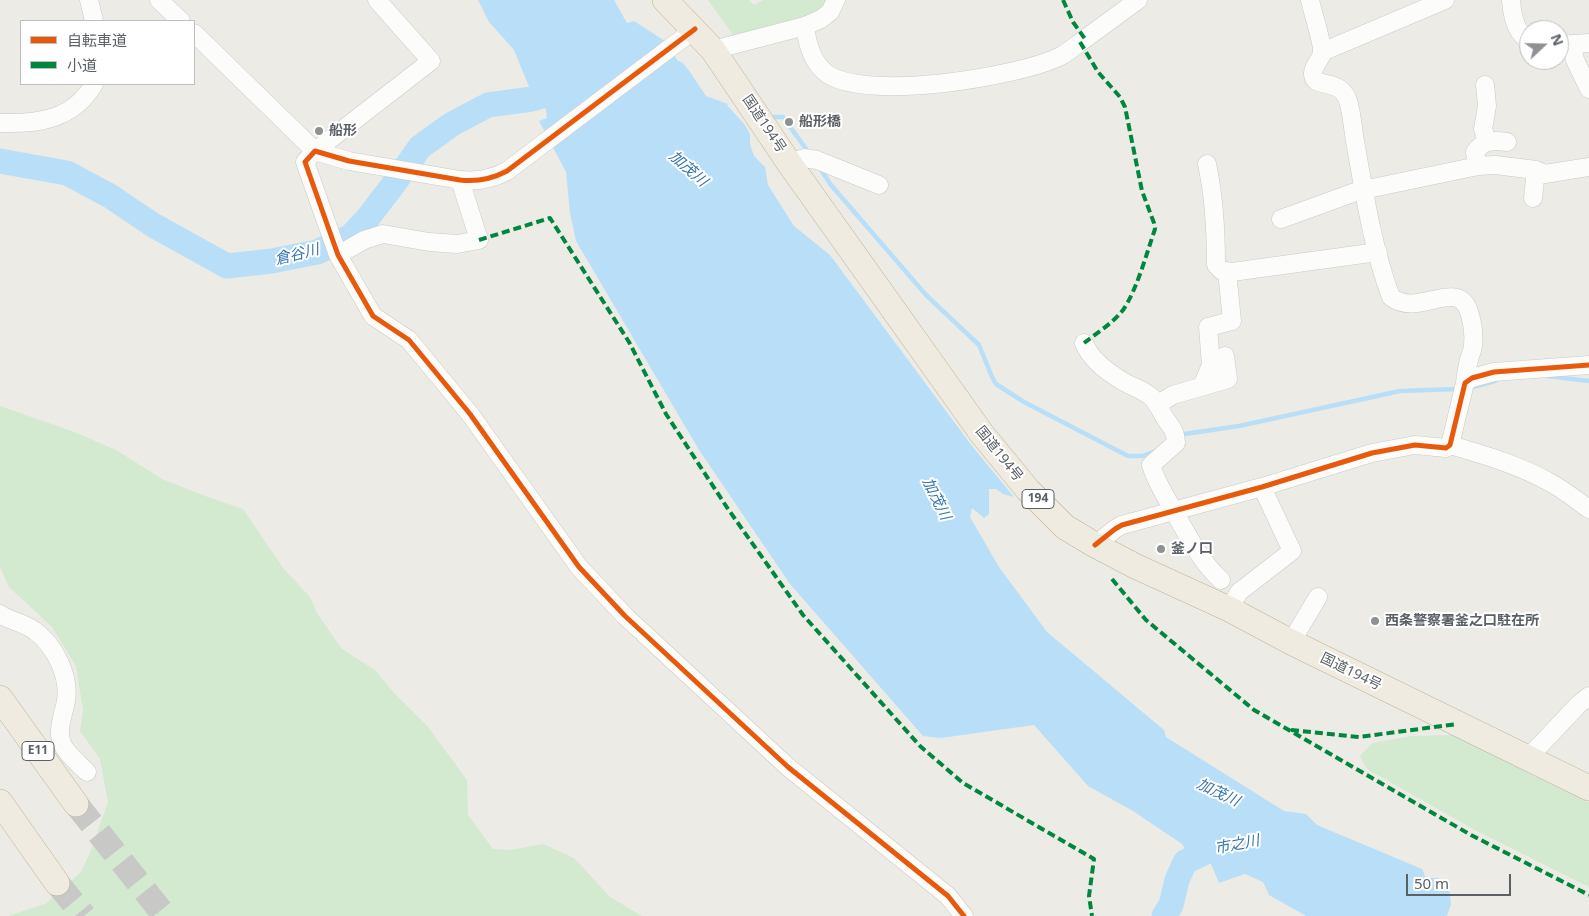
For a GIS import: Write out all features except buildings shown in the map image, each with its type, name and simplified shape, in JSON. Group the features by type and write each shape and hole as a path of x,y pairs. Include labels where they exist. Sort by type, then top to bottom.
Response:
{"highway":[{"name":"国道194号","path":"665,0 689,33 714,50 789,163 982,434 1028,490 1065,527 1135,566 1229,609 1291,642 1589,788"},
{"name":"E11","path":"0,698 76,804"},
{"path":"0,802 57,883"}],"street":[{"path":"89,0 94,20"},
{"path":"159,0 180,20"},
{"path":"377,0 431,61 315,151 305,162 338,255 373,316 408,340 470,414 580,567 625,616 788,767 948,896 964,916"},
{"path":"714,50 805,26 821,19 830,12 836,0"},
{"path":"805,26 807,40 816,62 827,74 840,80 859,84 915,86 995,76 1024,70 1061,56 1138,0"},
{"path":"1095,545 1122,525 1262,487 1372,453 1415,445 1446,448 1450,445 1465,383 1468,361 1473,347 1473,331 1468,305 1464,300 1457,297 1410,305 1391,298 1384,279 1364,189 1348,97 1335,85 1319,83 1315,80 1313,73 1322,52 1310,0"},
{"path":"1322,52 1445,0"},
{"path":"1511,0 1514,20 1519,32"},
{"path":"195,34 315,151 349,161 469,182 490,178 507,171 689,33"},
{"path":"1573,44 1575,60 1589,89"},
{"path":"0,123 42,121 70,111 87,96 93,85"},
{"path":"1485,85 1488,106 1483,129 1487,142"},
{"path":"1478,166 1476,152 1487,142 1507,142"},
{"path":"789,163 804,158 817,160 879,185"},
{"path":"1207,164 1211,181 1216,265 1222,271 1232,272 1378,252"},
{"path":"1281,219 1364,189 1487,164 1536,170 1545,174 1589,167"},
{"path":"1534,198 1536,170"},
{"path":"338,255 364,240 383,234 429,242 457,244 479,240 460,180"},
{"path":"1202,386 1211,365 1208,327 1232,321 1227,272"},
{"path":"1084,344 1088,353 1098,363 1124,382 1150,395 1158,404 1164,418 1175,432 1176,442 1152,465 1156,481 1198,554 1208,568 1221,580"},
{"path":"1158,404 1173,395 1228,379 1225,356"},
{"path":"1465,383 1472,378 1494,372 1589,365"},
{"path":"1450,445 1520,468 1551,483 1589,508"},
{"path":"1229,609 1239,592 1292,551 1262,487"},
{"path":"1291,642 1318,597"},
{"path":"0,615 34,629 48,644 60,664 67,684 60,736 62,745 86,772"},
{"path":"1528,758 1579,704 1589,696"}],"green space":[{"path":"708,0 749,0 754,5 763,0 828,0 824,7 809,17 736,39"},
{"path":"0,406 74,432 116,450 162,479 243,509 283,568 310,597 317,613 341,648 376,671 394,693 428,727 467,780 468,815 493,849 510,850 543,844 574,858 610,897 642,916 8,916 45,904 81,872 108,802 100,759 80,731 83,710 76,666 52,627 9,587 0,567"},
{"path":"1456,735 1528,773 1589,802 1589,887 1475,830 1367,769 1360,756 1372,743 1412,736"}],"water":[{"name":"加茂川","path":"478,0 614,0 627,23 634,21 668,43 677,60 683,63 706,96 728,104 745,125 750,134 750,144 754,156 765,167 768,185 794,226 830,255 972,446 1014,497 1003,494 996,489 989,489 989,514 984,518 972,508 970,517 999,567 1047,632 1164,730 1166,737 1284,811 1306,814 1317,825 1422,869 1426,878 1438,878 1449,886 1451,904 1447,916 1306,916 1269,895 1263,882 1245,874 1219,883 1211,864 1188,853 1182,844 1133,811 1088,786 1034,725 941,738 923,736 790,584 699,450 576,241 570,213 566,172 539,121 547,118 543,90 530,89 514,50 489,22"}],"waterway":[{"name":"倉谷川","path":"0,161 67,173 110,196 153,225 227,266 272,261 317,252 350,237 367,219 420,147 452,124 488,105 532,99 576,87"},
{"path":"767,117 783,117 809,153"},
{"path":"819,167 831,185 926,295 979,345 996,384 1024,402 1128,456 1142,456 1156,451"},
{"path":"1547,376 1589,381"},
{"path":"1469,388 1495,381"},
{"path":"1178,435 1239,426 1400,391 1458,389"},
{"name":"市之川","path":"1164,916 1171,905 1177,880 1185,862 1212,849 1227,846"}],"tunnel":[{"path":"76,804 165,916"},
{"path":"57,883 84,916"}],"marked path":[{"path":"1063,0 1073,22 1085,39"},
{"path":"1080,42 1098,72 1120,97 1125,107 1142,191 1155,229 1137,282 1128,302 1110,324 1084,343"},
{"path":"479,240 550,218 629,342 666,414 728,509 803,615 920,746 963,783 1094,859 1089,896 1092,916"},
{"path":"1112,579 1146,620 1254,710 1471,835 1589,895"},
{"path":"1291,730 1359,737 1457,724"}],"cycle path":[{"path":"695,29 507,171 496,176 473,181 460,180 349,161 315,151 305,162 338,255 373,316 409,340 470,414 579,567 625,616 788,767 948,896 964,916"},
{"path":"1095,545 1122,525 1262,487 1372,453 1415,445 1446,448 1450,445 1465,383 1472,378 1494,372 1589,365"}],"place":[{"name":"船形橋","path":"789,122"},
{"name":"船形","path":"319,131"},
{"name":"釜ノ口","path":"1161,549"},
{"name":"西条警察署釜之口駐在所","path":"1375,621"}]}
